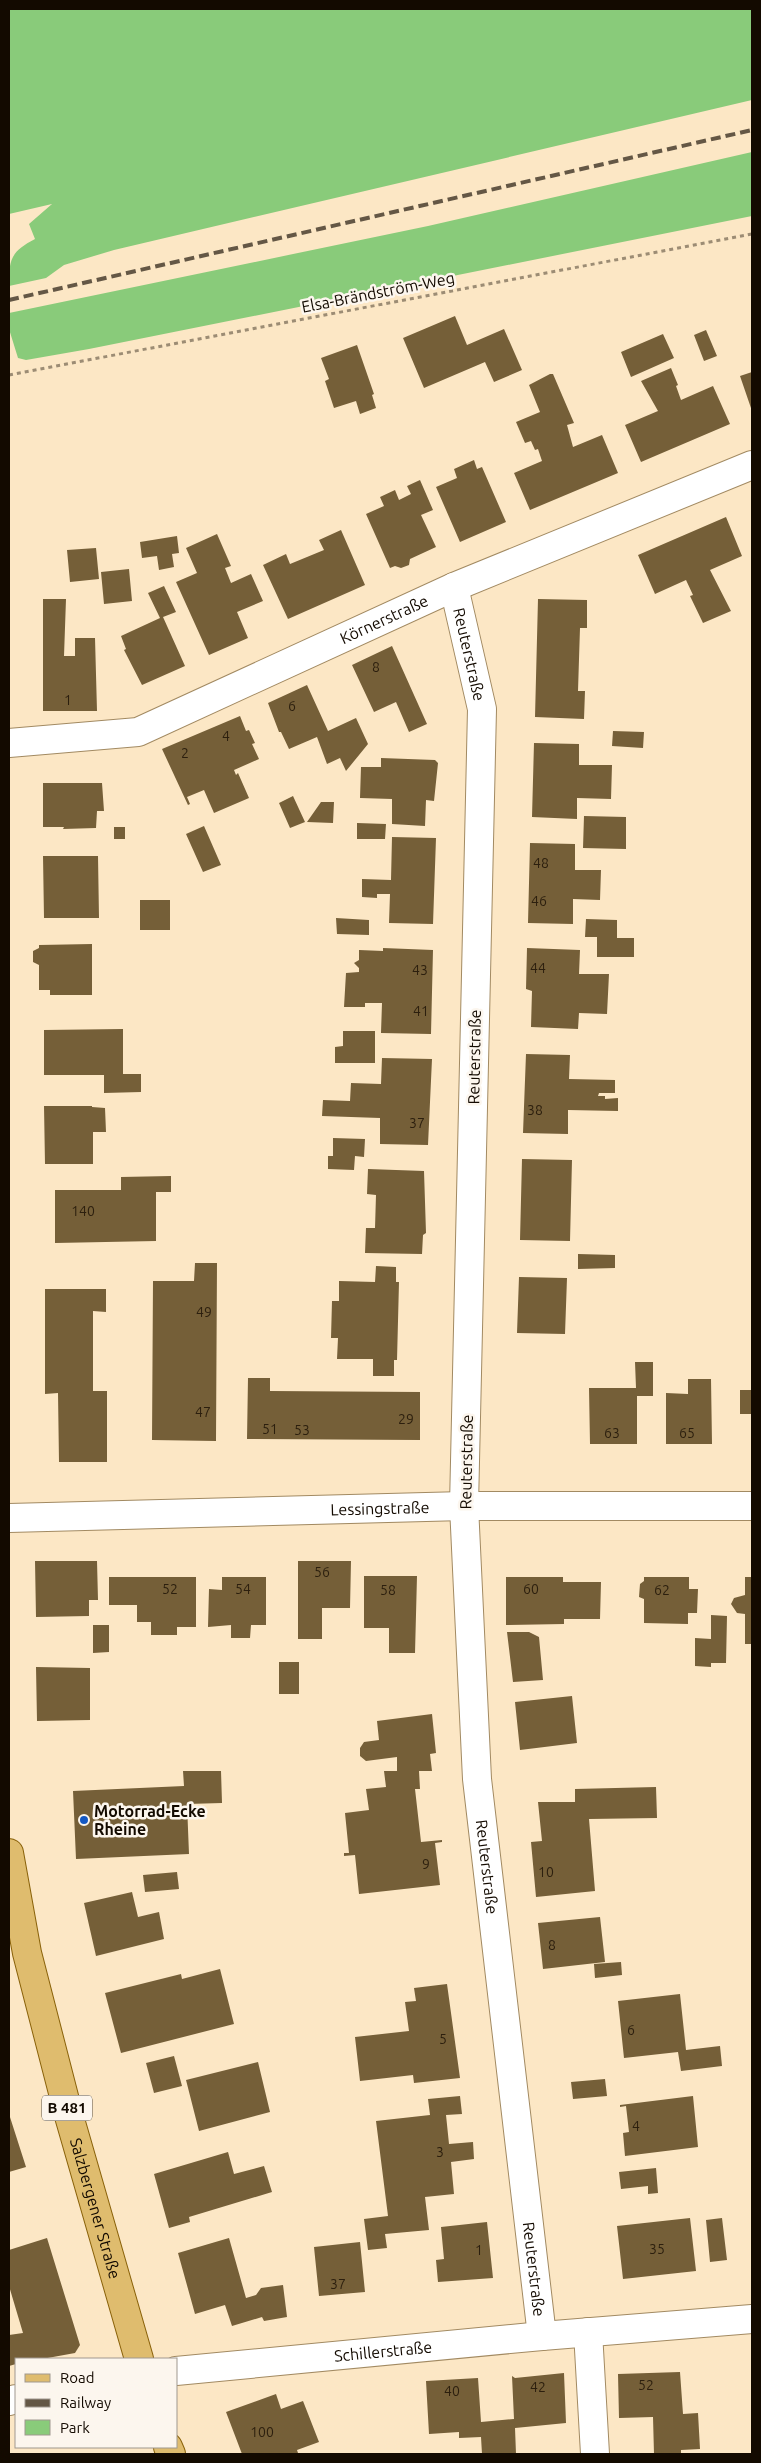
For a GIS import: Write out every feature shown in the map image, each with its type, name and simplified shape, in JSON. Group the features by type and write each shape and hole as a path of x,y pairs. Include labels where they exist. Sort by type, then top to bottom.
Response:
{"main road":[{"name":"Salzbergener Straße","path":"9,1853 32,1972 69,2116 139,2358"}],"street":[{"name":"Körnerstraße","path":"9,744 138,732 454,587 752,465"},
{"name":"Reuterstraße","path":"454,587 482,709 464,1506 477,1779 542,2336"},
{"name":"Lessingstraße","path":"9,1518 464,1506 752,1506"},
{"name":"Schillerstraße","path":"178,2371 542,2336 752,2319"},
{"path":"588,2332 595,2454"}],"path":[{"name":"Elsa-Brändström-Weg","path":"9,375 752,234"}],"green space":[{"path":"9,9 752,9 752,100 114,250 64,265 46,278 9,286 13,258 20,248 35,239 29,224 52,204 9,214"},
{"path":"752,152 752,216 26,360 18,358 9,329 9,313 428,226"}],"building":[{"path":"455,316 467,345 504,329 522,370 494,382 485,362 424,388 403,338"},
{"path":"706,330 717,356 704,361 694,335"},
{"path":"663,334 674,358 631,377 621,352"},
{"path":"357,345 374,394 372,395 376,408 360,414 356,401 334,408 325,381 329,379 321,358"},
{"path":"671,368 678,385 676,386 681,400 713,386 730,424 641,462 625,425 658,411 641,381"},
{"path":"752,372 752,411 740,376"},
{"path":"553,374 574,423 567,425 573,447 602,435 618,473 530,510 514,473 542,461 538,449 535,450 531,441 525,443 516,422 540,412 529,385"},
{"path":"474,460 477,469 482,467 506,522 460,542 436,487 457,478 454,469"},
{"path":"420,480 433,510 421,515 436,547 410,559 409,565 401,568 395,566 390,568 366,514 384,506 380,497 395,490 399,500 411,494 407,486"},
{"path":"726,517 742,556 710,570 731,611 703,623 690,596 693,595 686,580 655,594 638,555"},
{"path":"341,530 365,585 288,619 263,565 286,554 290,564 324,550 319,540"},
{"path":"217,534 231,566 225,568 231,583 251,574 263,601 237,612 248,638 209,655 176,582 197,573 186,548"},
{"path":"177,536 179,553 172,554 174,567 159,570 157,556 142,558 140,542"},
{"path":"96,548 99,579 70,582 67,550"},
{"path":"129,569 132,601 104,604 101,572"},
{"path":"164,586 176,612 163,617 185,666 142,685 124,650 126,649 121,636 160,618 148,593"},
{"path":"43,599 66,599 64,656 75,656 75,638 95,638 97,711 43,711"},
{"path":"538,599 587,600 587,628 580,628 578,691 585,691 584,719 535,717"},
{"path":"392,646 427,724 409,732 396,702 374,712 352,665"},
{"path":"307,685 328,731 356,718 368,744 346,771 340,758 327,764 317,737 289,749 281,732 279,732 268,703"},
{"path":"240,716 246,731 249,730 255,743 252,744 259,759 234,770 236,775 238,773 249,798 214,813 204,790 187,797 190,804 188,805 162,749"},
{"path":"613,731 644,732 643,748 612,746"},
{"path":"534,743 579,744 579,765 612,765 611,799 577,798 577,819 532,817"},
{"path":"381,758 435,760 438,763 434,801 426,800 425,826 392,824 392,799 360,798 361,767 381,767"},
{"path":"43,783 102,783 104,811 97,811 96,828 63,829 64,827 43,827"},
{"path":"293,796 305,822 290,828 279,803"},
{"path":"321,802 334,802 333,823 307,822"},
{"path":"584,816 626,817 626,849 583,848"},
{"path":"357,823 386,824 385,839 357,839"},
{"path":"204,826 221,865 203,872 186,834"},
{"path":"114,827 125,827 125,839 114,839"},
{"path":"392,837 436,838 433,924 389,923 390,894 377,894 377,898 362,897 362,879 391,880"},
{"path":"530,843 575,844 575,870 601,870 600,900 573,899 573,924 528,923"},
{"path":"43,856 98,856 99,918 44,918"},
{"path":"140,900 170,900 170,930 140,930"},
{"path":"336,918 369,920 369,935 337,934"},
{"path":"586,919 617,920 617,938 634,938 634,957 597,957 597,937 585,937"},
{"path":"92,944 92,995 50,995 50,990 39,990 39,965 33,962 33,951 39,948 39,945"},
{"path":"383,948 433,950 431,1034 381,1033 382,1003 365,1003 365,1007 344,1007 346,973 359,972 359,968 354,963 359,960 359,950 383,951"},
{"path":"527,948 580,950 579,974 609,974 607,1014 579,1013 578,1029 531,1027 532,991 526,989"},
{"path":"123,1029 123,1074 141,1074 141,1092 104,1093 104,1075 44,1075 44,1030"},
{"path":"343,1031 375,1031 375,1063 335,1063 335,1047 343,1046"},
{"path":"526,1054 570,1055 569,1079 615,1080 615,1093 599,1093 598,1096 605,1096 605,1099 618,1098 618,1111 568,1110 568,1134 523,1133"},
{"path":"382,1058 432,1059 428,1145 380,1144 380,1118 322,1116 323,1100 350,1101 351,1083 381,1084"},
{"path":"44,1106 92,1106 105,1108 106,1132 93,1132 93,1164 45,1164"},
{"path":"333,1138 365,1139 364,1157 355,1156 354,1170 328,1169 328,1156 333,1156"},
{"path":"522,1159 572,1160 570,1241 520,1240"},
{"path":"368,1169 424,1171 426,1233 423,1235 422,1254 365,1253 366,1228 375,1228 376,1195 367,1194"},
{"path":"171,1176 171,1192 156,1192 156,1241 55,1243 55,1190 121,1190 121,1177"},
{"path":"578,1254 615,1255 615,1268 578,1269"},
{"path":"195,1263 217,1263 216,1441 152,1440 153,1281 194,1281"},
{"path":"376,1266 396,1267 396,1282 399,1282 397,1360 394,1360 394,1376 373,1376 373,1359 337,1359 338,1338 331,1338 332,1301 339,1301 339,1281 375,1282"},
{"path":"519,1277 567,1278 565,1334 517,1333"},
{"path":"45,1289 106,1289 106,1312 93,1311 93,1391 107,1391 107,1462 59,1462 58,1393 45,1394"},
{"path":"635,1362 653,1362 653,1396 637,1396 637,1444 590,1444 589,1388 636,1388"},
{"path":"248,1378 270,1378 270,1391 420,1392 420,1440 247,1439"},
{"path":"688,1379 711,1379 712,1444 666,1444 666,1393 688,1394"},
{"path":"740,1390 752,1390 752,1414 740,1414"},
{"path":"35,1561 97,1561 98,1600 89,1600 89,1616 36,1617"},
{"path":"298,1561 351,1561 350,1608 322,1608 322,1639 298,1639"},
{"path":"364,1576 417,1576 415,1653 389,1653 389,1628 364,1628"},
{"path":"109,1577 196,1577 196,1627 177,1627 177,1635 151,1635 151,1622 137,1622 137,1605 109,1605"},
{"path":"222,1577 266,1577 266,1625 251,1625 250,1638 231,1638 231,1625 208,1627 209,1589 222,1590"},
{"path":"506,1577 563,1577 563,1582 601,1582 600,1619 564,1619 564,1624 506,1625"},
{"path":"644,1577 689,1577 689,1589 698,1589 697,1613 688,1613 688,1624 644,1623 644,1599 639,1597 640,1584 644,1581"},
{"path":"745,1577 752,1577 752,1644 745,1644 745,1614 737,1613 731,1604 734,1598 745,1595"},
{"path":"711,1615 727,1616 726,1663 711,1663 711,1667 695,1666 695,1638 711,1639"},
{"path":"93,1625 109,1625 109,1652 93,1653"},
{"path":"507,1632 529,1632 539,1637 543,1680 513,1682"},
{"path":"279,1662 299,1662 299,1694 279,1694"},
{"path":"36,1667 90,1668 90,1720 37,1721"},
{"path":"572,1696 577,1743 520,1750 515,1702"},
{"path":"432,1714 436,1753 430,1754 432,1771 419,1771 420,1789 415,1789 421,1842 442,1840 442,1842 435,1843 440,1885 359,1894 355,1855 344,1856 344,1853 349,1853 345,1813 369,1810 366,1789 386,1787 384,1771 397,1771 397,1757 366,1761 360,1756 360,1748 364,1742 379,1740 377,1721"},
{"path":"183,1771 221,1771 222,1803 187,1804 189,1854 76,1859 73,1791 184,1786"},
{"path":"656,1787 657,1818 589,1819 595,1891 536,1897 531,1842 542,1841 538,1802 575,1802 575,1789"},
{"path":"177,1872 179,1889 145,1892 143,1875"},
{"path":"132,1892 138,1917 159,1912 164,1939 96,1956 84,1903"},
{"path":"600,1917 605,1962 543,1969 538,1923"},
{"path":"621,1962 622,1975 595,1978 594,1964"},
{"path":"220,1969 234,2024 121,2053 105,1993 181,1974 182,1979"},
{"path":"447,1984 460,2078 414,2083 413,2075 360,2081 355,2037 409,2031 405,2002 416,2001 414,1988"},
{"path":"680,1994 686,2050 720,2046 722,2066 681,2071 678,2052 624,2058 618,2001"},
{"path":"174,2056 182,2086 154,2093 146,2063"},
{"path":"258,2062 270,2112 199,2131 186,2080"},
{"path":"605,2079 607,2096 573,2099 571,2082"},
{"path":"460,2096 462,2114 446,2115 449,2144 473,2142 474,2159 451,2162 454,2194 425,2197 429,2230 385,2234 387,2248 368,2250 364,2219 388,2216 376,2121 430,2115 428,2099"},
{"path":"693,2096 698,2147 625,2156 623,2133 629,2132 626,2106 620,2107 620,2105"},
{"path":"9,2114 26,2167 9,2172"},
{"path":"228,2152 234,2174 264,2166 272,2192 189,2217 190,2222 169,2228 154,2174"},
{"path":"656,2168 658,2193 648,2194 648,2186 621,2189 619,2172"},
{"path":"690,2218 696,2271 623,2279 617,2226"},
{"path":"722,2218 727,2260 710,2262 706,2220"},
{"path":"487,2222 493,2278 438,2282 436,2260 444,2259 441,2227"},
{"path":"47,2238 80,2345 75,2353 48,2358 15,2358 15,2364 9,2366 9,2335 23,2333 9,2286 9,2250"},
{"path":"229,2238 246,2298 256,2295 261,2288 283,2285 287,2317 264,2321 262,2317 232,2326 225,2305 195,2314 178,2253"},
{"path":"360,2242 365,2292 319,2296 314,2247"},
{"path":"680,2372 683,2414 698,2413 700,2449 681,2450 681,2454 654,2454 653,2417 619,2418 618,2374"},
{"path":"564,2373 566,2423 515,2428 516,2454 482,2454 481,2437 459,2438 459,2432 429,2434 426,2381 478,2378 481,2422 514,2419 512,2376 515,2378"},
{"path":"276,2394 281,2409 303,2401 319,2442 297,2450 298,2453 293,2454 242,2454 226,2412"}],"railway":[{"path":"9,300 752,130"}],"place":[{"name":"Motorrad-Ecke Rheine","path":"84,1820"}]}
